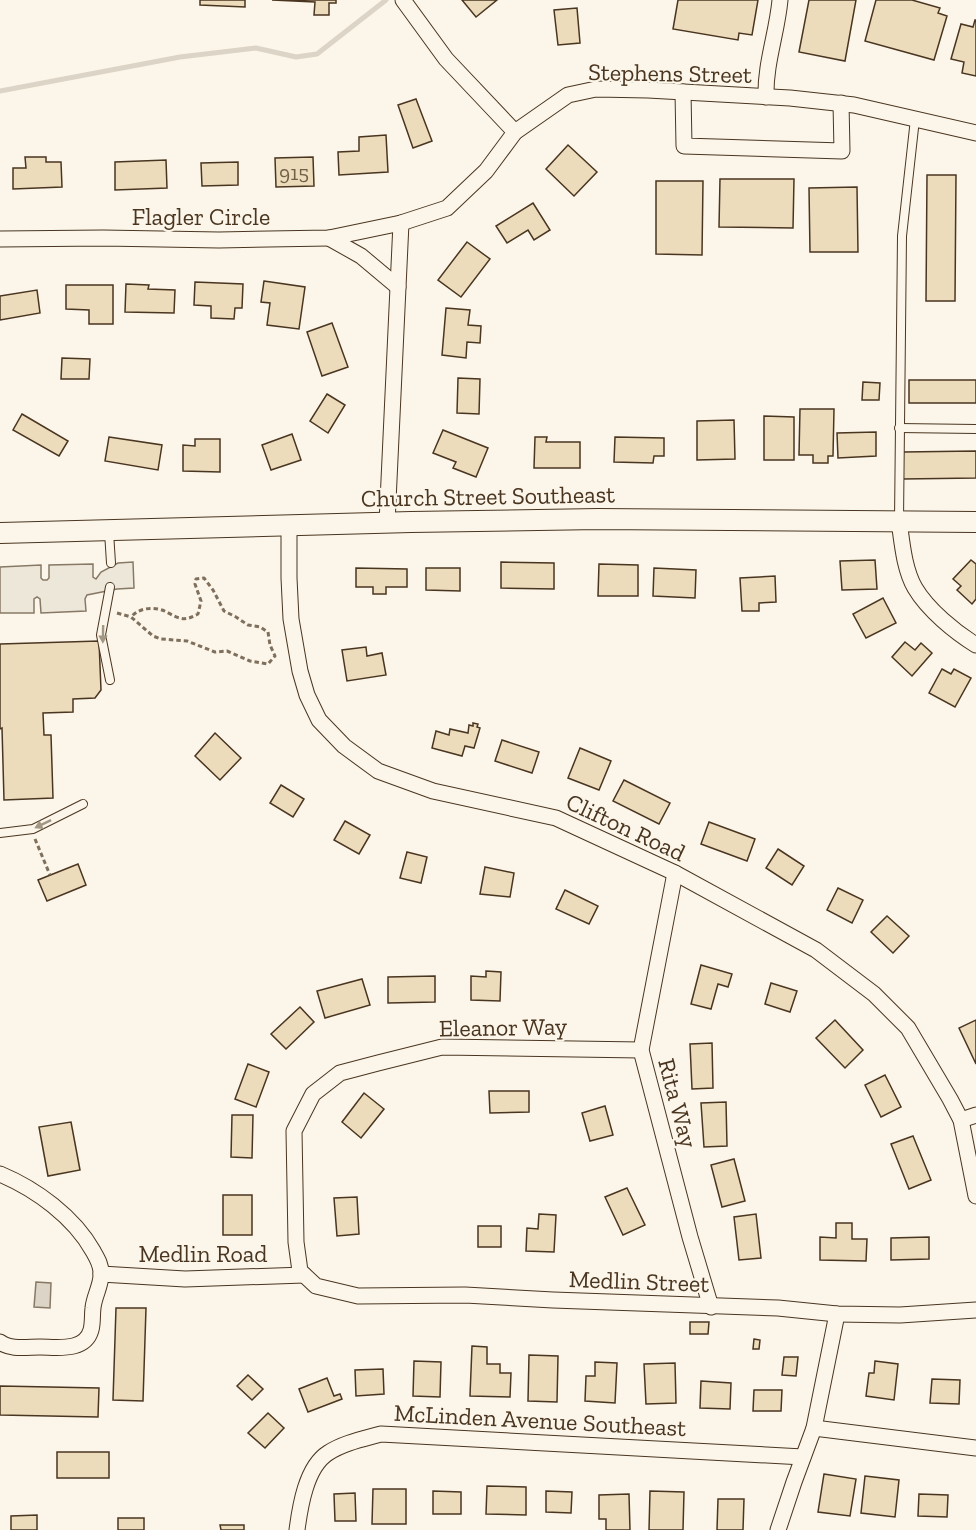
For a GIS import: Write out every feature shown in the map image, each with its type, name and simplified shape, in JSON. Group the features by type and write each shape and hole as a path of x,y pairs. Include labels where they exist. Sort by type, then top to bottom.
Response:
{"street":[{"path":"403,0 446,59 515,132"},
{"path":"766,97 765,84 780,0"},
{"name":"Stephens Street","path":"401,223 447,208 486,171 515,132 568,96 596,89 683,92 841,103 976,133"},
{"path":"683,92 684,146 842,151 841,103"},
{"path":"387,523 401,223"},
{"name":"Flagler Circle","path":"0,239 328,238 401,223"},
{"path":"328,238 361,256 398,287"},
{"name":"Church Street Southeast","path":"0,533 598,519 976,522"},
{"path":"899,520 907,564 915,588 941,618 976,645"},
{"name":"Clifton Road","path":"289,526 291,619 300,671 307,695 319,720 344,746 378,771 433,791 556,818 675,873 816,950 874,994 909,1028 961,1120 976,1196"},
{"name":"Rita Way","path":"675,873 641,1050 690,1237 711,1307"},
{"name":"Eleanor Way","path":"304,1275 300,1271 296,1242 294,1131 313,1094 340,1073 442,1047 641,1050"},
{"path":"961,1120 976,1115"},
{"path":"0,1174 14,1179 43,1198 68,1219 90,1245 99,1262 101,1274 94,1297 90,1332 87,1340 82,1344 63,1347 15,1347 4,1346 0,1342"},
{"name":"Medlin Road","path":"101,1274 185,1279 304,1275"},
{"name":"Medlin Street","path":"304,1275 316,1286 358,1296 465,1294 553,1300 778,1308 837,1314 900,1315 976,1310"},
{"path":"778,1530 814,1428 837,1314"},
{"path":"814,1428 976,1448"},
{"name":"McLinden Avenue Southeast","path":"297,1530 301,1500 311,1472 326,1454 350,1443 381,1434 803,1456"}],"lane":[{"path":"899,520 902,236 915,119"},
{"path":"899,428 976,429"},
{"path":"109,530 111,563"},
{"path":"110,587 101,635 110,680"},
{"path":"0,832 31,829 83,804"}],"path":[{"path":"106,611 131,616 153,636 161,639 187,641 215,652 227,651 250,661 268,663 275,656 268,632 260,627 248,625 224,611 204,578 196,579 195,584 201,601 198,614 190,618 179,618 163,610 146,608 131,616"},
{"path":"31,829 50,875"}],"shaded area":[{"path":"133,562 134,588 87,595 86,611 41,613 40,599 37,597 34,599 34,613 0,613 0,567 41,565 41,578 47,580 49,565 93,564 93,577 96,579 101,572 118,563"},
{"path":"36,1282 51,1283 50,1308 34,1307"}],"building":[{"path":"200,0 245,0 245,7 200,5"},
{"path":"272,0 336,0 336,3 329,3 329,15 314,15 315,2"},
{"path":"462,0 497,0 476,17"},
{"path":"678,0 758,0 752,35 739,33 738,40 673,29"},
{"path":"809,0 856,0 845,61 799,52"},
{"path":"876,0 912,0 940,8 938,13 947,16 934,60 865,41"},
{"path":"577,8 580,43 558,45 554,10"},
{"path":"975,20 976,76 962,73 964,62 951,59 961,24 973,27"},
{"path":"416,99 432,141 413,148 398,105"},
{"path":"386,135 388,172 339,175 338,152 359,151 359,137"},
{"path":"568,145 597,172 574,196 546,169"},
{"path":"25,157 46,157 46,162 61,162 62,187 13,189 13,168 26,168"},
{"path":"313,157 314,186 276,187 275,158"},
{"path":"166,160 167,188 115,190 115,162"},
{"path":"238,162 238,185 202,186 201,163"},
{"path":"927,175 956,175 955,301 926,301"},
{"path":"720,179 794,179 793,228 719,227"},
{"path":"656,181 703,181 702,255 656,254"},
{"path":"857,187 858,252 810,252 809,188"},
{"path":"533,203 550,230 534,240 528,230 507,243 496,226"},
{"path":"467,242 490,259 461,297 438,280"},
{"path":"264,281 305,287 299,329 267,325 270,303 261,302"},
{"path":"195,282 243,284 242,308 235,308 234,319 211,318 211,306 194,305"},
{"path":"126,284 149,285 148,289 175,290 174,313 125,312"},
{"path":"66,285 113,285 113,324 89,324 89,310 66,309"},
{"path":"37,290 40,313 0,320 0,296"},
{"path":"446,308 470,310 468,325 481,326 480,343 467,342 466,358 442,355"},
{"path":"332,323 348,367 322,376 307,332"},
{"path":"62,358 90,359 89,379 61,379"},
{"path":"458,378 480,379 479,414 457,413"},
{"path":"909,380 976,380 976,403 909,403"},
{"path":"863,382 880,383 879,400 862,400"},
{"path":"327,394 345,405 328,433 310,421"},
{"path":"800,409 834,409 833,456 828,456 828,463 813,463 813,455 799,455"},
{"path":"22,414 68,441 59,456 13,430"},
{"path":"764,416 794,417 794,460 764,460"},
{"path":"734,420 735,459 697,460 697,421"},
{"path":"443,430 488,448 476,477 453,468 456,462 433,453"},
{"path":"876,432 876,456 838,458 837,433"},
{"path":"292,434 301,460 271,470 262,445"},
{"path":"109,437 162,445 158,470 105,461"},
{"path":"535,437 547,437 546,442 580,442 580,468 534,468"},
{"path":"615,437 664,438 664,456 654,456 653,463 614,462"},
{"path":"195,439 220,439 220,472 183,471 183,445 195,446"},
{"path":"976,451 976,478 903,479 903,452"},
{"path":"875,560 877,589 842,590 840,561"},
{"path":"971,560 976,564 976,599 972,604 957,590 961,586 953,579"},
{"path":"501,562 554,563 554,589 501,588"},
{"path":"599,564 638,565 638,596 598,596"},
{"path":"356,568 407,569 407,587 386,587 386,594 373,594 373,587 356,587"},
{"path":"426,568 460,568 460,591 426,590"},
{"path":"654,568 696,570 695,598 653,596"},
{"path":"775,576 776,602 759,603 759,611 742,611 740,578"},
{"path":"883,598 896,623 866,638 853,614"},
{"path":"99,641 101,690 95,698 73,699 73,712 43,713 44,735 51,735 53,798 4,800 2,728 0,729 0,644"},
{"path":"905,642 915,650 921,643 932,653 912,676 892,657"},
{"path":"366,647 367,656 382,653 386,675 347,681 342,650"},
{"path":"942,669 951,674 954,669 971,678 955,707 929,693"},
{"path":"473,723 478,724 477,727 480,728 474,748 465,746 462,756 432,748 436,731 449,735 450,729 468,733 469,725 473,726"},
{"path":"215,733 241,758 220,780 195,756"},
{"path":"502,740 539,752 532,773 495,761"},
{"path":"580,748 611,761 599,790 568,778"},
{"path":"624,780 670,803 659,824 613,801"},
{"path":"281,785 304,799 293,817 270,803"},
{"path":"345,821 370,835 359,854 334,840"},
{"path":"709,822 755,839 747,861 701,844"},
{"path":"778,849 804,866 792,885 766,868"},
{"path":"407,852 427,857 421,883 400,878"},
{"path":"78,864 86,885 47,901 38,880"},
{"path":"485,867 514,873 510,897 480,894"},
{"path":"838,888 863,900 852,923 827,910"},
{"path":"565,890 598,906 589,924 556,909"},
{"path":"887,916 909,936 893,953 871,932"},
{"path":"701,965 732,974 728,987 718,984 711,1009 691,1004"},
{"path":"486,971 501,972 500,1001 471,1000 471,976 486,977"},
{"path":"435,976 435,1002 388,1003 388,977"},
{"path":"362,979 370,1005 325,1018 317,991"},
{"path":"771,983 797,991 790,1012 765,1004"},
{"path":"300,1007 314,1022 286,1049 271,1034"},
{"path":"835,1020 863,1050 845,1068 816,1038"},
{"path":"976,1020 976,1064 959,1028"},
{"path":"712,1043 713,1088 692,1089 690,1044"},
{"path":"248,1064 269,1072 256,1107 235,1099"},
{"path":"885,1075 901,1107 881,1117 865,1085"},
{"path":"489,1091 529,1091 529,1112 490,1113"},
{"path":"364,1093 384,1109 361,1138 342,1122"},
{"path":"726,1102 727,1146 704,1147 701,1103"},
{"path":"605,1106 613,1135 590,1141 582,1113"},
{"path":"232,1115 253,1115 252,1158 231,1157"},
{"path":"71,1122 80,1170 48,1176 39,1127"},
{"path":"913,1136 931,1180 909,1189 891,1144"},
{"path":"734,1159 745,1201 722,1207 711,1165"},
{"path":"627,1188 645,1225 623,1235 605,1197"},
{"path":"223,1195 252,1195 252,1235 223,1235"},
{"path":"357,1197 359,1234 337,1236 334,1198"},
{"path":"539,1214 556,1215 554,1252 526,1251 527,1228 538,1229"},
{"path":"756,1214 761,1258 739,1260 734,1217"},
{"path":"836,1223 852,1223 852,1239 867,1239 866,1261 820,1260 820,1237 836,1238"},
{"path":"478,1226 501,1226 501,1247 478,1247"},
{"path":"929,1237 929,1259 891,1260 891,1238"},
{"path":"116,1308 146,1308 143,1401 113,1400"},
{"path":"690,1322 709,1322 708,1334 690,1334"},
{"path":"754,1339 760,1340 759,1349 753,1349"},
{"path":"472,1346 487,1347 487,1364 500,1364 500,1373 511,1373 510,1397 470,1396"},
{"path":"529,1355 558,1356 557,1402 528,1401"},
{"path":"784,1357 798,1357 796,1376 782,1375"},
{"path":"414,1361 441,1362 440,1397 413,1396"},
{"path":"875,1361 898,1364 894,1400 866,1396 869,1373 874,1373"},
{"path":"595,1362 617,1363 615,1403 585,1401 586,1376 595,1376"},
{"path":"675,1363 676,1403 646,1404 644,1364"},
{"path":"383,1369 384,1394 356,1396 355,1370"},
{"path":"248,1375 263,1389 252,1400 237,1386"},
{"path":"327,1378 334,1396 340,1394 342,1399 308,1412 299,1389"},
{"path":"932,1379 960,1380 959,1404 930,1403"},
{"path":"701,1381 731,1383 730,1409 700,1408"},
{"path":"0,1386 99,1388 98,1417 0,1415"},
{"path":"754,1390 782,1390 781,1411 753,1411"},
{"path":"268,1413 284,1428 265,1448 248,1433"},
{"path":"57,1452 109,1452 109,1478 57,1478"},
{"path":"824,1474 856,1479 850,1516 818,1512"},
{"path":"865,1476 899,1480 895,1517 861,1513"},
{"path":"487,1486 526,1487 526,1515 486,1514"},
{"path":"373,1489 406,1489 406,1524 372,1524"},
{"path":"433,1491 461,1492 461,1514 433,1514"},
{"path":"546,1491 572,1492 571,1513 546,1512"},
{"path":"650,1491 684,1492 683,1530 649,1530"},
{"path":"355,1493 356,1521 335,1521 334,1494"},
{"path":"629,1494 630,1530 606,1530 606,1519 599,1519 599,1495"},
{"path":"919,1494 948,1495 947,1517 918,1516"},
{"path":"718,1499 744,1499 743,1530 717,1530"},
{"path":"37,1515 37,1530 11,1530 11,1516"},
{"path":"118,1518 144,1518 144,1530 118,1530"},
{"path":"220,1525 244,1525 244,1530 221,1530"}],"waterway":[{"path":"0,91 180,57 256,48 296,57 317,54 386,0"}]}
